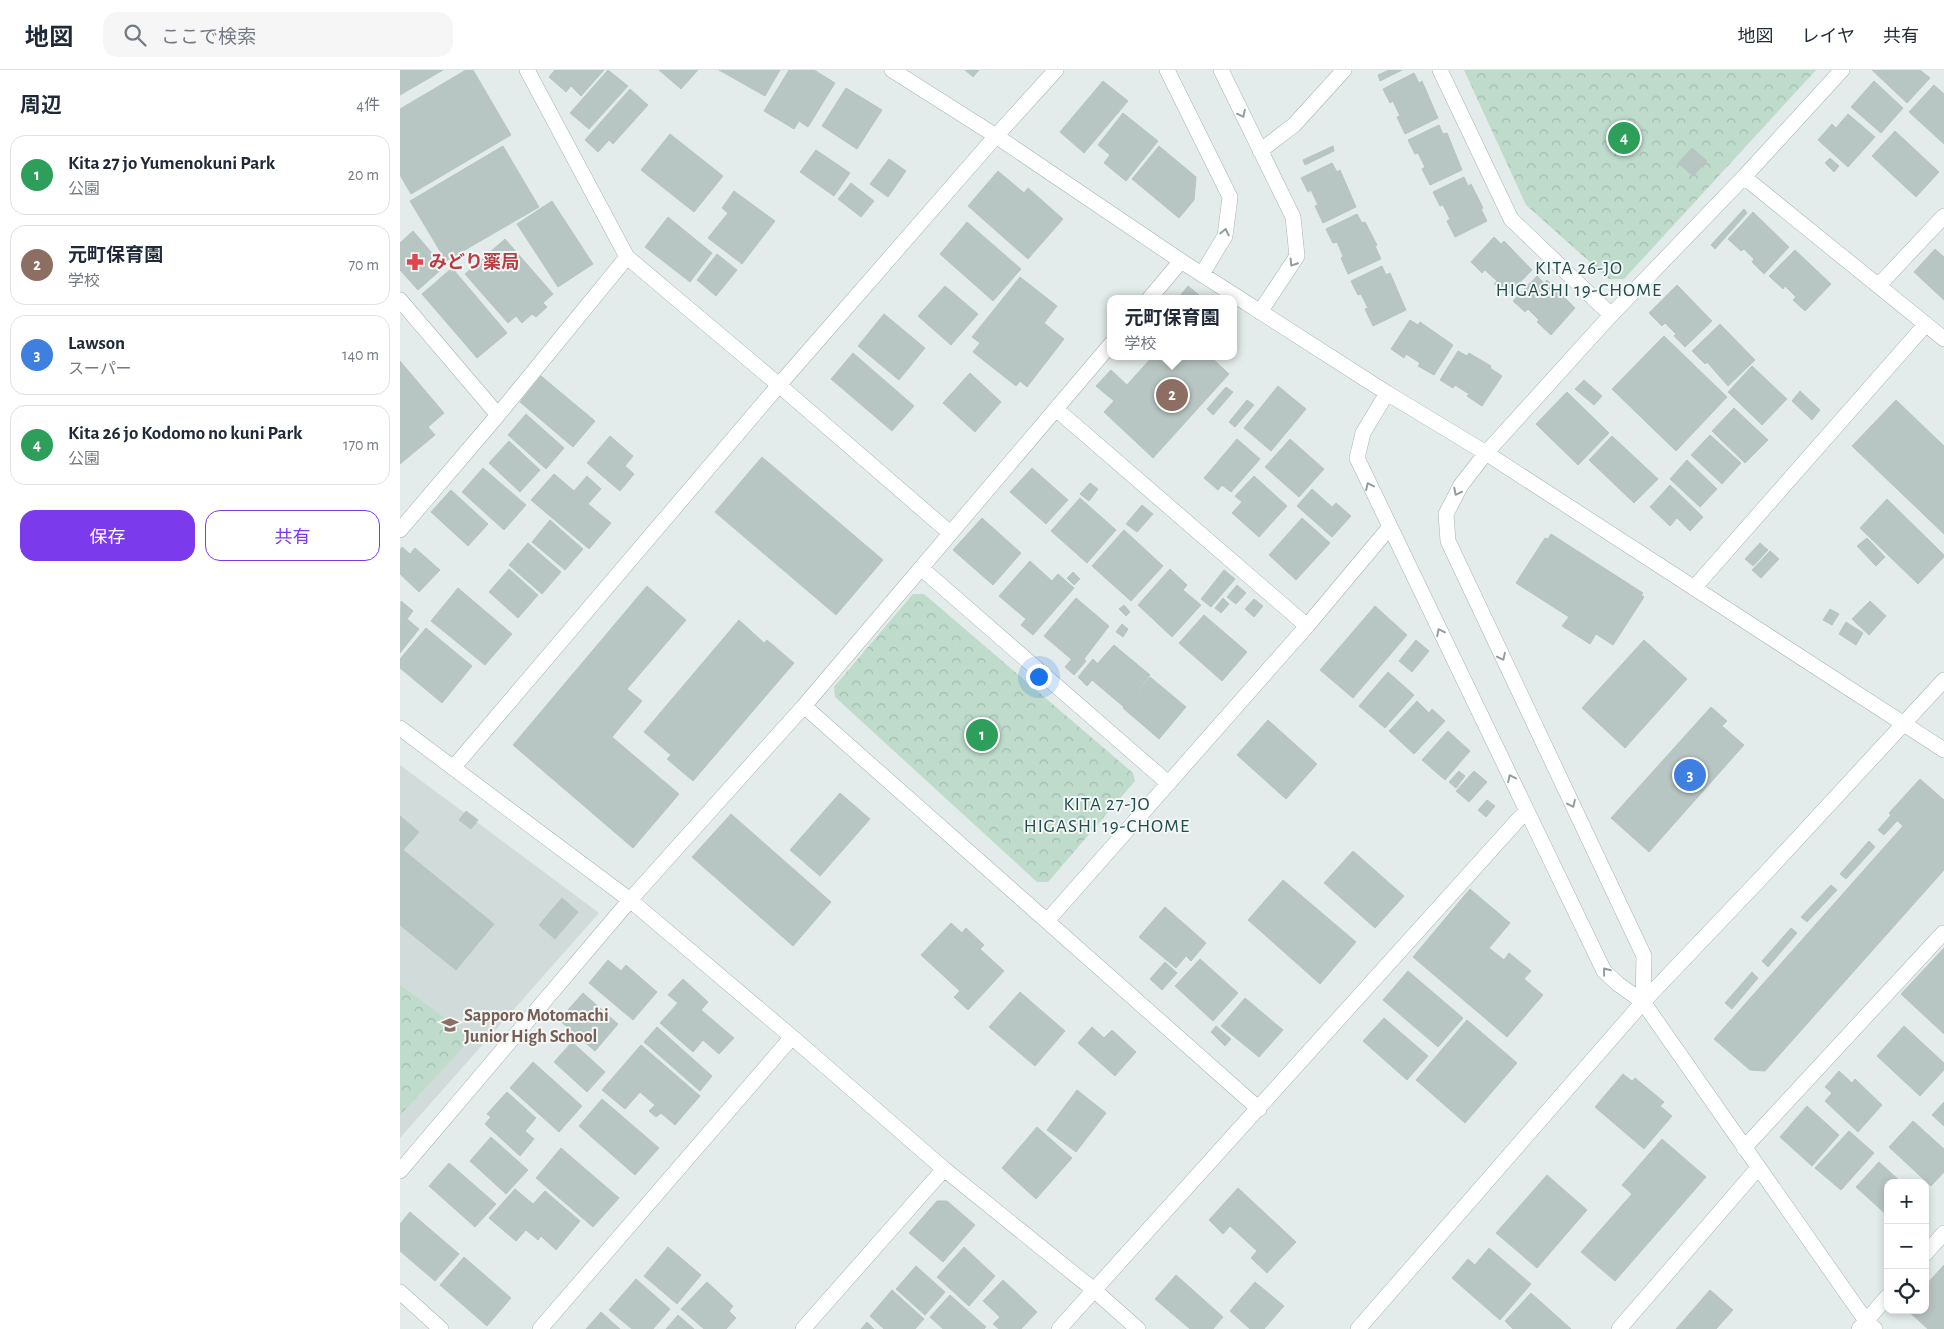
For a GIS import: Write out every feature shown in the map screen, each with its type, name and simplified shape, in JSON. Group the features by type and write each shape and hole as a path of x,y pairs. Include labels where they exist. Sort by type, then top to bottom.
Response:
{"street":[{"path":"527,70 627,257 950,533"},
{"path":"892,70 996,136 1234,295"},
{"path":"453,768 779,385 1056,70"},
{"path":"1167,70 1230,197 1225,236 1202,274"},
{"path":"1221,70 1293,217 1297,256 1260,312"},
{"path":"1260,151 1294,125 1344,70"},
{"path":"1440,70 1511,219 1611,315"},
{"path":"1643,1002 1644,956 1448,542 1446,514 1461,484 1486,453 1611,315 1744,177 1842,70"},
{"path":"1744,177 1944,339"},
{"path":"1879,286 1944,216"},
{"path":"400,530 627,257"},
{"path":"1152,295 1181,261"},
{"path":"1237,297 1387,393 1486,453 1944,750"},
{"path":"400,300 498,414"},
{"path":"1694,588 1926,324"},
{"path":"400,1170 630,900 804,706 1107,349"},
{"path":"1387,393 1363,433 1357,458 1389,528 1604,971 1643,1002 1866,1326 1884,1301"},
{"path":"1056,409 1307,626"},
{"path":"1047,921 1307,626 1389,528"},
{"path":"921,568 1168,783"},
{"path":"1358,1329 1643,1002 1763,876 1944,680"},
{"path":"804,706 1259,1109"},
{"path":"400,728 630,900 944,1169 1094,1290 1138,1329"},
{"path":"1059,1329 1526,811"},
{"path":"1744,1148 1944,934"},
{"path":"540,1329 792,1037"},
{"path":"1619,1329 1758,1168"},
{"path":"803,1329 944,1169"},
{"path":"1929,1250 1944,1233"},
{"path":"400,1292 440,1329"}],"shaded area":[{"name":"Sapporo Motomachi Junior High School","path":"400,765 599,913 400,1138"}],"green space":[{"path":"1464,70 1816,70 1624,279 1609,279 1526,205"},
{"path":"913,594 924,594 1133,773 1135,781 1048,882 1037,882 835,697 834,687"},
{"path":"400,985 472,1038 400,1115"}],"building":[{"path":"400,70 443,70 400,95"},
{"path":"466,70 473,70 511,135 411,194 400,175 400,109"},
{"path":"555,70 604,70 581,96 571,86 566,92 549,77"},
{"path":"608,70 628,86 589,129 570,113"},
{"path":"659,70 698,70 681,89"},
{"path":"719,70 780,70 765,96"},
{"path":"789,70 814,70 835,83 808,127 799,121 794,129 764,111"},
{"path":"965,70 979,70 973,77"},
{"path":"1389,70 1402,70 1380,81 1378,75"},
{"path":"1872,70 1920,70 1930,78 1907,103"},
{"path":"1414,73 1419,83 1422,81 1438,118 1405,134 1397,117 1400,116 1393,101 1390,103 1383,89"},
{"path":"1103,81 1128,101 1084,153 1060,132"},
{"path":"1874,81 1903,108 1881,133 1851,107"},
{"path":"1934,85 1944,94 1944,144 1909,112"},
{"path":"846,88 882,110 857,149 822,126"},
{"path":"630,89 648,105 613,144 609,140 598,152 585,140"},
{"path":"1123,113 1158,141 1126,181 1104,163 1110,155 1098,145"},
{"path":"1848,114 1875,137 1848,167 1818,140 1832,124 1836,128"},
{"path":"1439,125 1443,134 1447,133 1462,170 1430,185 1422,169 1425,167 1418,153 1415,154 1408,140"},
{"path":"1895,131 1939,172 1916,197 1872,156"},
{"path":"670,134 723,176 694,212 641,170"},
{"path":"503,146 539,207 446,261 410,201"},
{"path":"1159,146 1196,177 1194,200 1179,218 1132,179"},
{"path":"1333,146 1334,151 1305,165 1303,160"},
{"path":"1692,148 1707,161 1693,176 1678,163"},
{"path":"816,150 850,173 834,196 800,172"},
{"path":"1830,158 1839,166 1834,172 1825,163"},
{"path":"889,159 906,171 888,197 870,184"},
{"path":"1332,163 1337,172 1340,170 1356,207 1323,223 1315,206 1318,205 1311,190 1308,192 1301,178"},
{"path":"998,171 1024,193 1028,188 1063,219 1028,259 968,206"},
{"path":"1464,177 1468,186 1471,184 1487,221 1455,237 1447,221 1450,219 1443,205 1440,206 1433,192"},
{"path":"851,183 874,201 861,217 838,199"},
{"path":"734,191 775,221 742,264 708,238 728,213 722,208"},
{"path":"552,201 593,264 558,287 517,224"},
{"path":"1744,209 1747,213 1715,249 1711,245"},
{"path":"1753,212 1789,247 1764,274 1752,262 1754,259 1744,249 1741,251 1728,239"},
{"path":"1357,214 1362,223 1365,222 1377,245 1375,246 1381,259 1348,274 1337,242 1333,243 1326,229"},
{"path":"668,217 712,253 690,282 645,247"},
{"path":"967,222 1021,269 993,301 940,254"},
{"path":"413,231 444,267 418,290 400,270 400,243"},
{"path":"1494,237 1501,244 1504,241 1532,270 1507,296 1494,284 1497,281 1485,270 1482,273 1471,262"},
{"path":"505,239 553,294 543,303 547,307 536,317 532,314 522,323 516,316 508,323 465,274"},
{"path":"1935,249 1944,257 1944,300 1914,272"},
{"path":"1795,250 1831,284 1805,311 1793,300 1796,297 1785,286 1783,289 1769,276"},
{"path":"717,254 737,270 716,296 697,280"},
{"path":"1382,266 1386,275 1390,273 1406,310 1373,326 1365,309 1368,308 1361,294 1358,295 1351,281"},
{"path":"452,268 507,333 477,358 422,294"},
{"path":"1537,276 1544,283 1547,280 1575,308 1551,335 1537,322 1539,320 1528,309 1525,312 1513,301"},
{"path":"1020,277 1057,306 1044,323 1064,339 1027,387 1020,381 1016,386 973,352 980,343 972,337"},
{"path":"1677,285 1712,321 1685,347 1665,323 1662,326 1649,313"},
{"path":"945,286 978,314 951,345 918,316"},
{"path":"1188,286 1199,295 1181,295"},
{"path":"884,314 925,348 899,380 858,346"},
{"path":"1410,320 1418,325 1420,322 1453,345 1434,375 1418,366 1420,363 1406,354 1404,358 1391,349"},
{"path":"1720,324 1755,360 1728,386 1707,362 1705,364 1692,351"},
{"path":"1664,336 1727,397 1676,451 1612,389"},
{"path":"1458,351 1467,356 1469,353 1491,366 1490,368 1502,376 1482,406 1455,385 1453,388 1440,380"},
{"path":"853,353 914,406 892,431 831,379"},
{"path":"1149,360 1214,360 1229,374 1153,458 1104,412 1114,401 1096,386 1111,370 1127,385"},
{"path":"400,361 444,413 428,427 435,435 400,464"},
{"path":"1752,366 1787,399 1762,425 1728,392"},
{"path":"970,373 1001,402 975,432 943,403"},
{"path":"541,376 595,421 573,447 520,402"},
{"path":"1584,380 1602,396 1594,405 1575,389"},
{"path":"1278,386 1306,409 1271,451 1244,428"},
{"path":"1226,387 1233,392 1213,415 1207,409"},
{"path":"1800,391 1820,410 1812,420 1792,401"},
{"path":"1567,392 1609,433 1578,465 1536,424"},
{"path":"1247,400 1254,405 1235,427 1229,422"},
{"path":"1896,400 1944,446 1944,534 1852,446"},
{"path":"1734,408 1768,440 1745,463 1712,431"},
{"path":"526,414 564,448 546,469 508,435"},
{"path":"1710,435 1741,463 1722,484 1691,455"},
{"path":"610,436 633,456 625,466 634,474 620,491 587,463"},
{"path":"1612,436 1658,479 1634,503 1589,460"},
{"path":"1237,439 1260,459 1231,492 1222,485 1218,490 1204,478"},
{"path":"1290,439 1324,469 1299,497 1265,467"},
{"path":"509,441 540,470 520,492 489,463"},
{"path":"762,457 883,560 836,615 715,512"},
{"path":"1687,460 1717,489 1700,507 1670,479"},
{"path":"483,468 526,505 504,530 462,492"},
{"path":"1032,468 1068,500 1046,524 1010,492"},
{"path":"554,474 574,491 587,476 601,489 588,504 611,523 589,549 531,500"},
{"path":"1254,476 1287,506 1259,537 1232,513 1242,502 1235,496"},
{"path":"1090,483 1098,489 1089,501 1080,494"},
{"path":"1670,485 1703,517 1690,531 1677,518 1670,526 1650,507"},
{"path":"1312,489 1332,507 1336,503 1351,516 1332,537 1297,506"},
{"path":"451,490 488,524 468,546 431,512"},
{"path":"1080,498 1116,530 1087,563 1051,531"},
{"path":"1887,499 1944,555 1918,584 1860,528"},
{"path":"1142,505 1153,514 1137,532 1126,524"},
{"path":"982,518 1021,553 993,585 953,550"},
{"path":"1302,518 1330,543 1296,580 1269,555"},
{"path":"550,520 583,549 565,570 532,542"},
{"path":"1124,530 1163,566 1131,601 1092,566"},
{"path":"1551,534 1643,593 1641,595 1644,597 1613,645 1596,634 1590,644 1562,626 1569,617 1516,583 1545,538 1548,539"},
{"path":"1867,538 1885,557 1876,566 1857,546"},
{"path":"528,543 561,572 542,594 509,565"},
{"path":"1760,543 1768,550 1753,566 1745,559"},
{"path":"402,547 410,554 415,548 440,570 419,592 400,574 400,550"},
{"path":"1770,551 1779,559 1761,578 1752,570"},
{"path":"1030,561 1052,581 1058,574 1074,588 1033,635 1021,625 1026,619 999,596"},
{"path":"509,569 538,595 518,618 489,592"},
{"path":"1170,569 1187,585 1183,590 1201,605 1172,637 1138,605"},
{"path":"1224,570 1235,579 1211,607 1201,599"},
{"path":"1073,572 1080,579 1074,585 1067,578"},
{"path":"1237,585 1246,593 1236,604 1227,597"},
{"path":"647,586 686,620 627,689 642,701 612,737 679,794 633,848 513,745"},
{"path":"458,588 512,634 485,665 431,621"},
{"path":"1076,598 1109,626 1084,659 1077,653 1071,659 1044,636"},
{"path":"1223,598 1229,604 1221,613 1215,608"},
{"path":"1254,599 1263,606 1254,617 1245,609"},
{"path":"401,601 413,611 407,619 419,629 400,653"},
{"path":"1870,601 1886,616 1869,635 1852,619"},
{"path":"1124,605 1130,612 1126,616 1119,609"},
{"path":"1375,606 1407,635 1353,698 1320,670"},
{"path":"1830,609 1839,614 1832,625 1823,620"},
{"path":"1204,615 1247,652 1222,681 1179,643"},
{"path":"739,620 764,643 767,640 794,663 693,781 667,759 671,755 644,732"},
{"path":"1846,622 1863,633 1856,645 1839,634"},
{"path":"1122,624 1128,629 1123,637 1116,632"},
{"path":"426,628 472,666 442,703 400,668 400,659"},
{"path":"1416,640 1429,651 1412,672 1399,661"},
{"path":"1644,640 1687,679 1625,748 1582,708"},
{"path":"1114,645 1150,675 1124,707 1092,680 1102,668 1098,663"},
{"path":"1077,653 1086,661 1074,675 1065,667"},
{"path":"1093,659 1102,668 1087,686 1078,677"},
{"path":"1388,672 1414,695 1385,728 1359,706"},
{"path":"1150,677 1186,707 1159,739 1123,708"},
{"path":"1417,701 1429,713 1432,709 1445,721 1414,754 1389,731"},
{"path":"1711,707 1727,721 1722,726 1744,745 1649,852 1611,818"},
{"path":"1268,720 1317,764 1286,799 1237,755"},
{"path":"1448,731 1470,751 1445,780 1422,760"},
{"path":"1459,771 1465,776 1456,788 1449,782"},
{"path":"1474,771 1487,782 1469,802 1456,791"},
{"path":"1920,779 1944,800 1944,870 1765,1071 1750,1070 1714,1039 1903,826 1889,813"},
{"path":"840,793 870,819 820,876 790,850"},
{"path":"1487,800 1495,806 1486,817 1478,810"},
{"path":"466,811 478,820 471,829 459,820"},
{"path":"731,814 831,902 793,946 692,857"},
{"path":"1891,815 1897,821 1884,835 1878,830"},
{"path":"400,816 419,832 403,850 494,924 456,970 400,925"},
{"path":"1869,841 1875,847 1846,879 1840,874"},
{"path":"1353,851 1404,896 1375,928 1324,883"},
{"path":"1283,880 1356,942 1320,984 1248,920"},
{"path":"1831,885 1837,890 1807,922 1801,917"},
{"path":"1470,889 1510,923 1489,948 1504,960 1509,953 1531,971 1524,979 1543,995 1507,1037 1413,957"},
{"path":"562,898 578,912 555,939 539,925"},
{"path":"1165,907 1206,943 1191,961 1186,956 1176,968 1139,937"},
{"path":"951,923 962,933 966,928 984,945 980,949 1004,971 968,1010 954,997 960,991 921,955"},
{"path":"1791,928 1797,933 1768,967 1762,961"},
{"path":"1944,948 1944,1034 1901,994"},
{"path":"1200,959 1238,993 1213,1021 1175,986"},
{"path":"608,960 621,971 626,965 657,992 633,1020 589,983"},
{"path":"1165,962 1177,973 1162,990 1150,979"},
{"path":"1408,971 1463,1018 1438,1047 1383,1000"},
{"path":"1752,972 1758,978 1732,1009 1725,1003"},
{"path":"683,979 708,1002 701,1010 734,1038 719,1054 703,1040 693,1052 660,1023 678,1003 668,995"},
{"path":"1020,992 1065,1031 1035,1066 989,1027"},
{"path":"583,993 618,1024 595,1051 559,1020"},
{"path":"1245,998 1283,1030 1259,1057 1221,1026"},
{"path":"1384,1018 1428,1056 1407,1080 1363,1041"},
{"path":"1467,1020 1517,1063 1465,1123 1416,1080"},
{"path":"1216,1026 1231,1039 1225,1046 1211,1032"},
{"path":"1904,1026 1944,1063 1944,1070 1920,1096 1877,1056"},
{"path":"657,1027 712,1076 700,1091 644,1042"},
{"path":"1092,1027 1104,1038 1112,1030 1136,1052 1115,1076 1078,1043"},
{"path":"572,1042 605,1072 587,1092 554,1062"},
{"path":"641,1045 700,1096 675,1125 661,1113 656,1117 649,1111 655,1105 640,1092 625,1109 602,1090"},
{"path":"533,1062 582,1106 559,1132 510,1088"},
{"path":"1839,1071 1852,1083 1855,1079 1882,1105 1858,1132 1825,1101 1832,1093 1825,1087"},
{"path":"1623,1074 1632,1081 1635,1078 1664,1102 1660,1106 1672,1116 1644,1149 1595,1107"},
{"path":"1077,1090 1106,1113 1076,1152 1047,1130"},
{"path":"507,1092 536,1118 525,1131 534,1139 520,1156 485,1124 491,1117 487,1114"},
{"path":"602,1099 659,1148 635,1175 579,1126"},
{"path":"1944,1102 1944,1126 1932,1115"},
{"path":"1807,1106 1839,1135 1812,1166 1780,1137"},
{"path":"1913,1121 1944,1149 1944,1172 1931,1186 1929,1179 1923,1179 1889,1147"},
{"path":"1037,1127 1072,1158 1036,1199 1002,1168"},
{"path":"1849,1131 1874,1153 1841,1190 1815,1168"},
{"path":"491,1137 528,1170 506,1194 470,1161"},
{"path":"1662,1139 1706,1177 1615,1281 1581,1252 1632,1194 1622,1185"},
{"path":"561,1148 619,1198 593,1227 536,1178"},
{"path":"1879,1162 1898,1179 1884,1179 1884,1212 1856,1187"},
{"path":"449,1163 496,1204 475,1227 429,1186"},
{"path":"1547,1175 1587,1210 1537,1268 1496,1233"},
{"path":"1238,1188 1296,1242 1267,1273 1251,1258 1257,1251 1230,1226 1223,1234 1209,1220"},
{"path":"515,1189 533,1204 545,1191 580,1221 556,1250 541,1236 538,1240 526,1230 516,1241 489,1218"},
{"path":"937,1201 947,1201 975,1225 943,1262 909,1233"},
{"path":"410,1212 459,1254 435,1281 400,1251 400,1224"},
{"path":"668,1247 701,1275 677,1304 644,1276"},
{"path":"964,1247 995,1276 969,1306 937,1277"},
{"path":"1489,1248 1531,1284 1500,1320 1452,1278 1468,1259 1475,1265"},
{"path":"464,1257 511,1298 487,1326 440,1285"},
{"path":"1944,1265 1944,1329 1928,1329 1911,1314 1929,1314 1929,1282"},
{"path":"916,1266 945,1292 925,1315 896,1289"},
{"path":"1176,1275 1223,1317 1213,1329 1190,1329 1155,1299"},
{"path":"636,1279 670,1309 653,1329 632,1329 609,1310"},
{"path":"1003,1280 1037,1312 1021,1329 999,1329 993,1324 1000,1317 983,1301"},
{"path":"707,1282 733,1306 729,1311 736,1318 726,1329 704,1329 681,1309"},
{"path":"1255,1282 1284,1306 1264,1329 1250,1329 1230,1311"},
{"path":"892,1290 924,1319 915,1329 884,1329 870,1316"},
{"path":"1710,1290 1733,1310 1716,1329 1676,1329"},
{"path":"1531,1293 1571,1329 1513,1329 1505,1321"},
{"path":"950,1295 986,1327 984,1329 943,1329 930,1317"},
{"path":"601,1312 620,1329 586,1329"},
{"path":"678,1315 694,1329 666,1329"},
{"path":"867,1322 874,1329 861,1329"}],"place":[{"name":"Kita 26 jo Kodomo no kuni Park","path":"1624,138"},
{"name":"みどり薬局","path":"415,262"},
{"name":"元町保育園","path":"1172,395"},
{"name":"Kita 27 jo Yumenokuni Park","path":"982,735"},
{"name":"Lawson","path":"1690,775"},
{"name":"Sapporo Motomachi Junior High School","path":"450,1025"}],"district":[{"name":"KITA 26-JO HIGASHI 19-CHOME","path":"1579,278"},
{"name":"KITA 27-JO HIGASHI 19-CHOME","path":"1107,814"}]}
